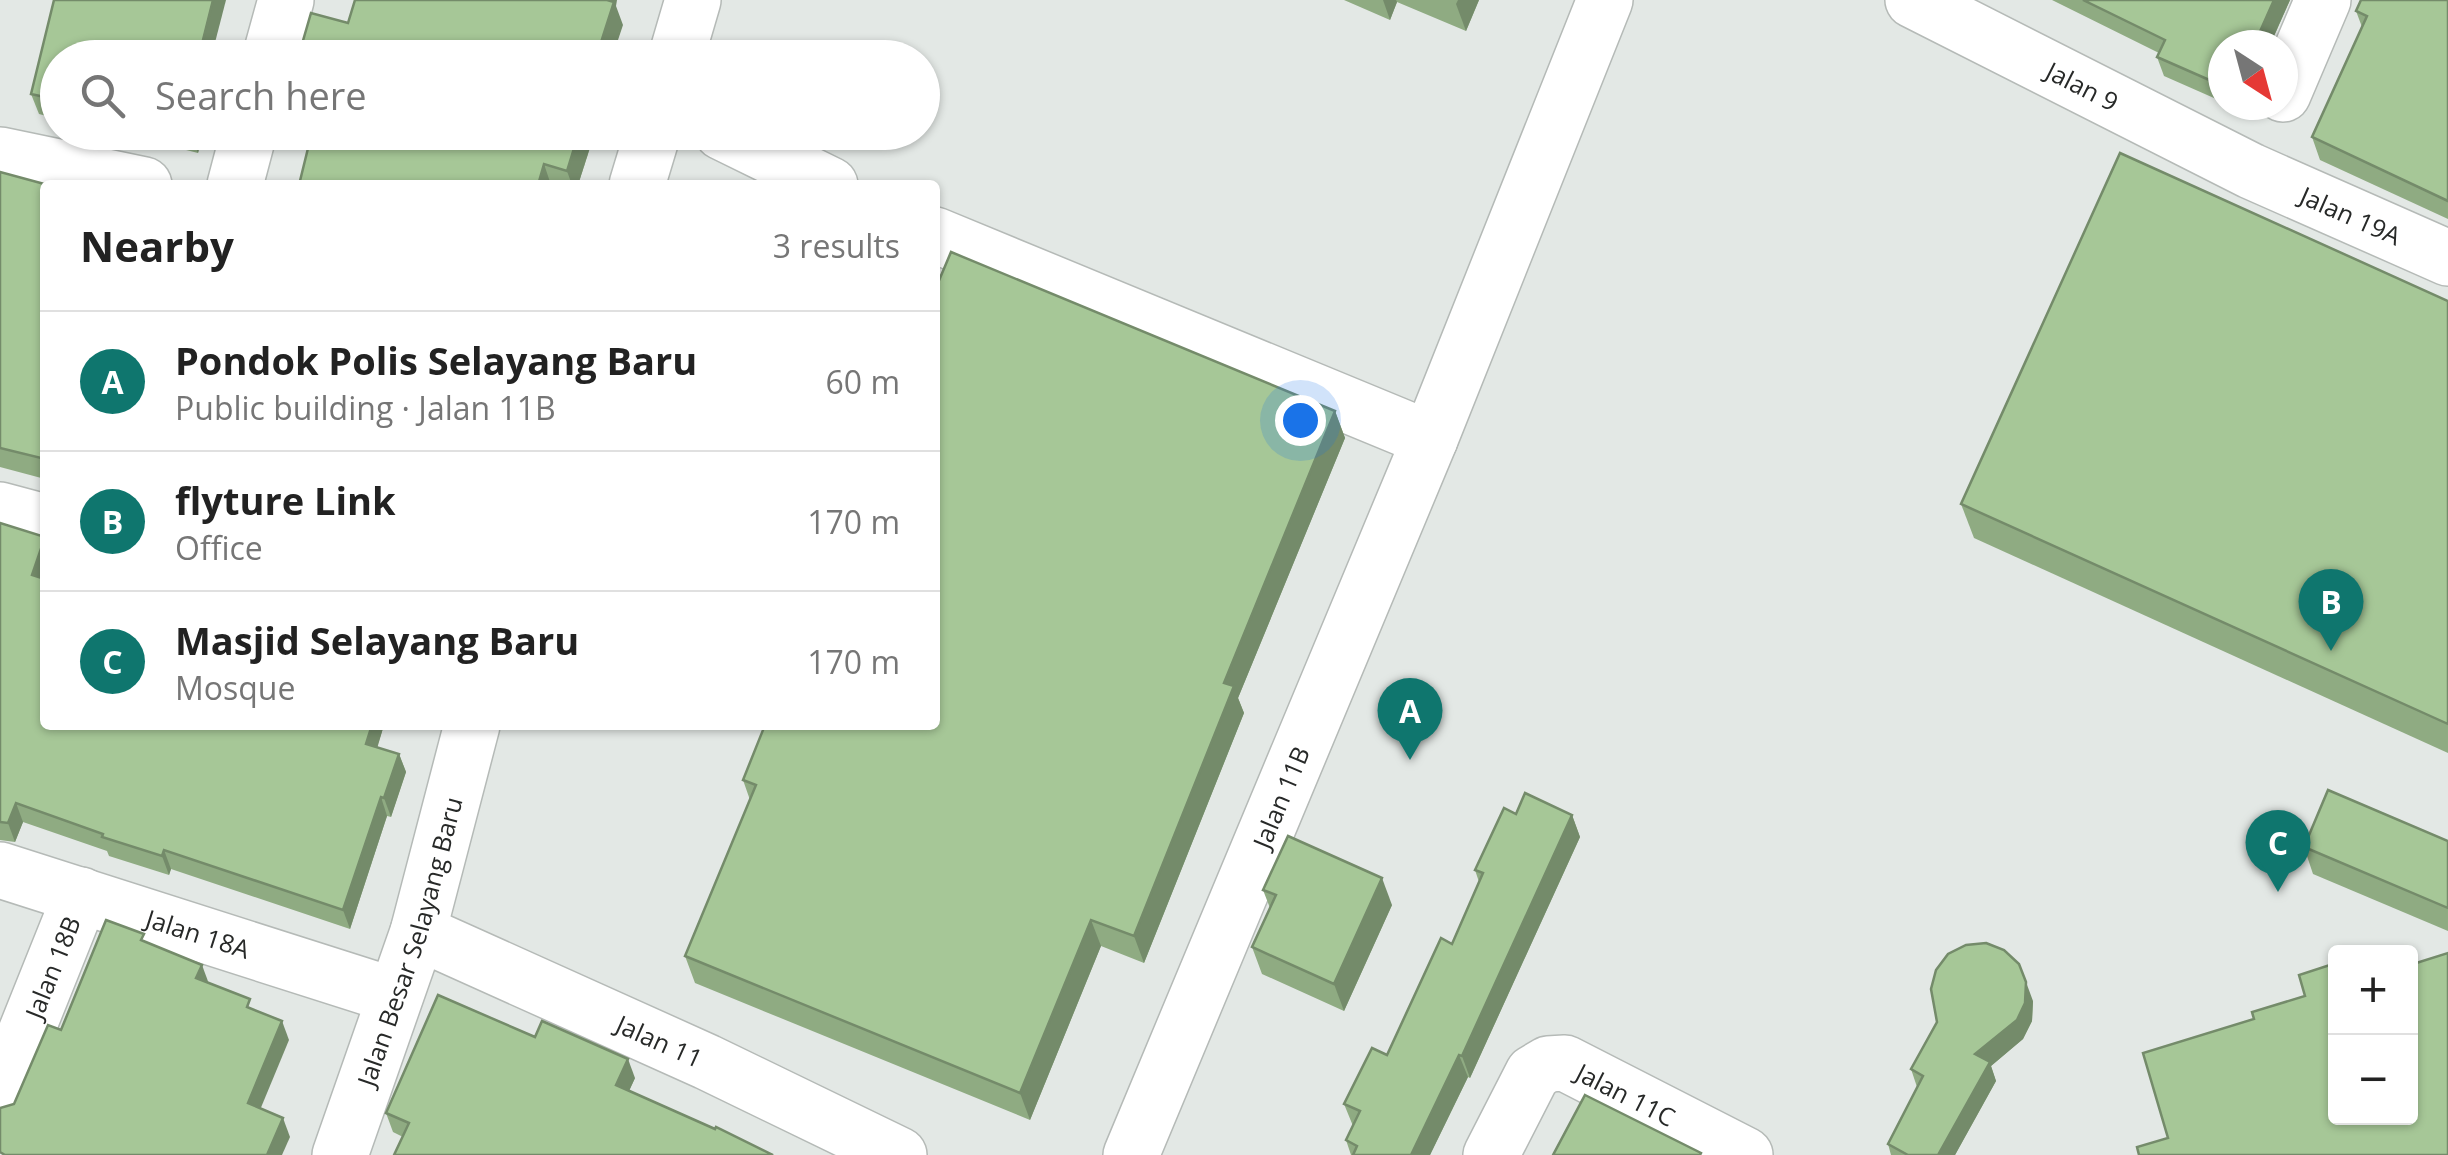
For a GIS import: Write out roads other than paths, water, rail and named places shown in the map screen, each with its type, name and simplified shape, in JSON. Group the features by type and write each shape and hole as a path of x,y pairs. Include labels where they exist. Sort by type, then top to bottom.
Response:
{"street":[{"path":"275,40 286,0"},
{"path":"681,40 693,0"},
{"name":"Jalan 11B","path":"1131,1155 1430,438 1605,0"},
{"name":"Jalan 9","path":"1912,0 2251,171"},
{"path":"2298,59 2323,0"},
{"path":"2251,171 2272,120"},
{"path":"236,180 244,150"},
{"path":"638,180 647,150"},
{"path":"759,150 820,180"},
{"path":"0,156 119,180"},
{"name":"Jalan 19A","path":"2251,171 2448,258"},
{"path":"940,238 1430,438"},
{"path":"0,510 40,521"},
{"name":"Jalan Besar Selayang Baru","path":"340,1155 418,932 471,730"},
{"name":"Jalan 18A","path":"0,870 395,996"},
{"name":"Jalan 18B","path":"0,1098 81,895"},
{"name":"Jalan 11","path":"418,932 707,1062 899,1155"},
{"name":"Jalan 11C","path":"1490,1155 1533,1073 1548,1064 1565,1064 1745,1155"}],"place":[{"name":"flyture Link","path":"2331,651"},
{"name":"Pondok Polis Selayang Baru","path":"1410,760"},
{"name":"Masjid Selayang Baru","path":"2278,892"}]}
